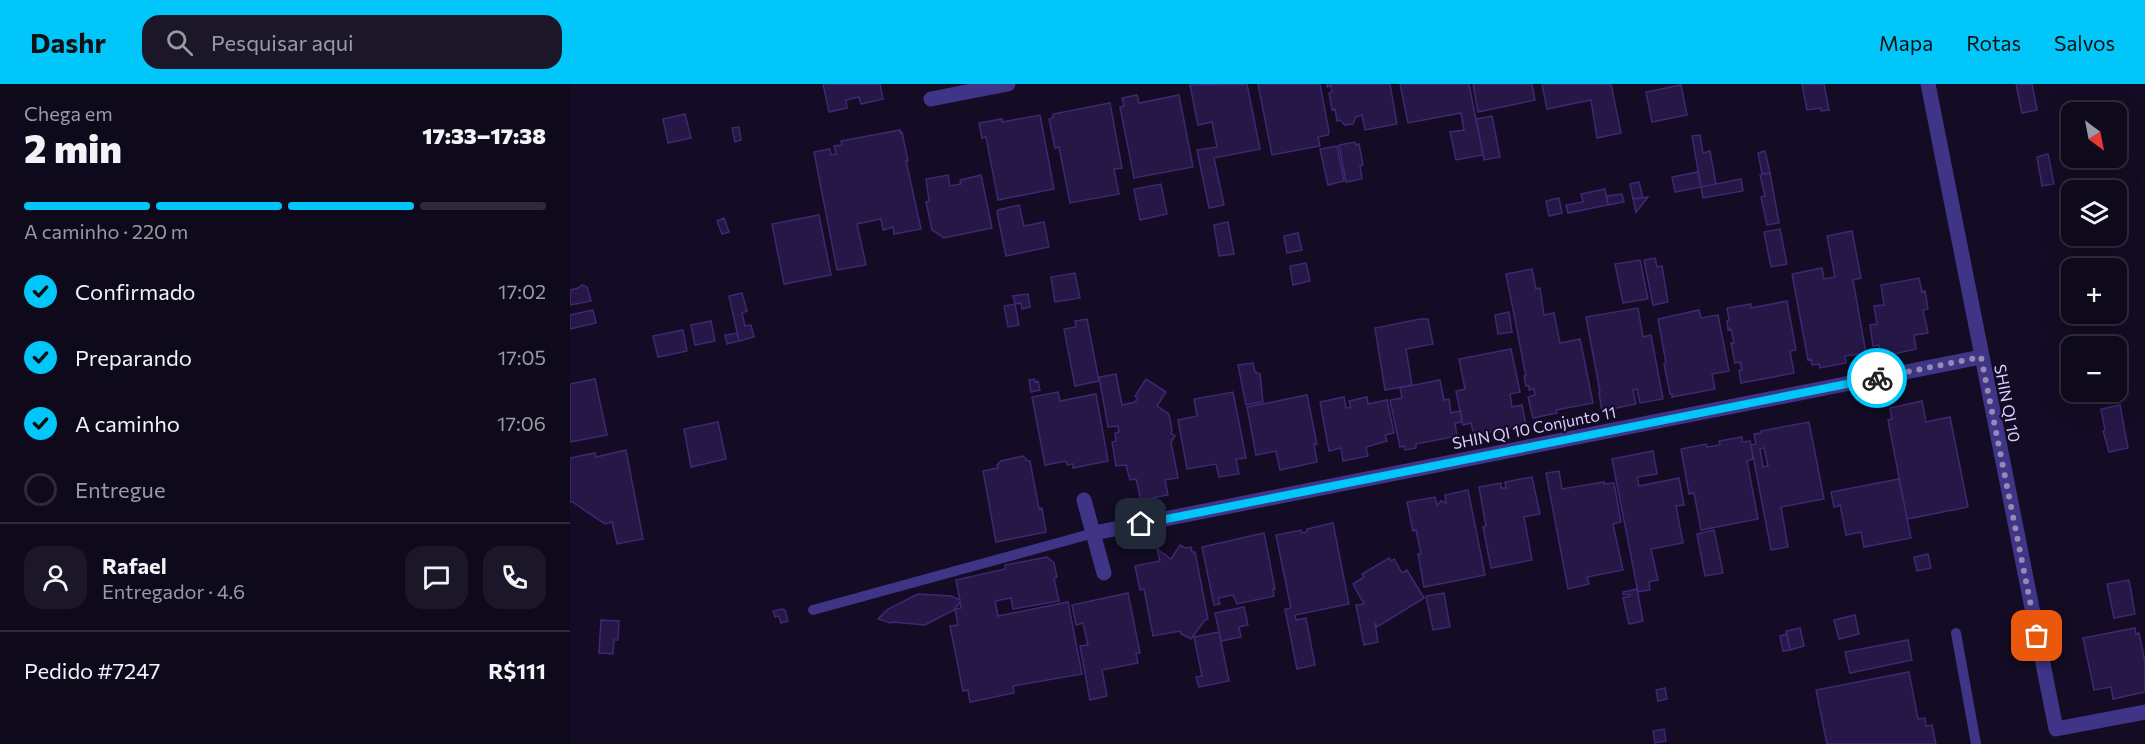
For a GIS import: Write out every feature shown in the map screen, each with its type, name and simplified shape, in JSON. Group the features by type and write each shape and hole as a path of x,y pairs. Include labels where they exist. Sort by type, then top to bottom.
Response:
{"street":[{"path":"932,99 1008,84"},
{"name":"SHIN QI 10","path":"1928,84 2056,729 2145,712"},
{"name":"SHIN QI 10 Conjunto 11","path":"1094,533 1981,357"},
{"path":"1084,500 1104,573"}],"lane":[{"path":"813,610 1094,533"},
{"path":"1956,633 1976,744"}],"building":[{"path":"823,84 880,84 883,99 861,104 859,97 846,100 847,108 829,112"},
{"path":"1247,84 1260,149 1214,158 1224,205 1209,208 1197,150 1217,147 1212,122 1198,125 1190,85"},
{"path":"1258,84 1320,84 1329,132 1328,135 1318,137 1320,146 1272,155"},
{"path":"1327,84 1390,84 1397,124 1365,130 1362,115 1356,117 1353,124 1345,125 1340,120 1337,121 1329,93 1332,92 1331,86 1327,87"},
{"path":"1400,84 1469,84 1483,155 1456,160 1450,132 1464,130 1461,113 1408,123"},
{"path":"1473,84 1532,84 1535,100 1478,112"},
{"path":"1542,84 1611,84 1621,133 1597,138 1591,100 1547,109"},
{"path":"1802,84 1824,84 1829,110 1821,111 1821,108 1807,110"},
{"path":"2016,84 2032,84 2037,110 2022,113"},
{"path":"1681,85 1687,115 1652,122 1646,92"},
{"path":"1137,95 1139,103 1179,95 1193,167 1134,178 1120,107 1124,106 1122,98"},
{"path":"1110,103 1122,168 1114,169 1119,194 1070,203 1059,147 1055,148 1049,119 1053,118 1053,114"},
{"path":"685,114 691,138 668,143 663,119"},
{"path":"1040,115 1054,189 998,200 986,137 982,138 979,123 1002,119 1002,122"},
{"path":"1492,116 1500,157 1484,160 1476,119"},
{"path":"739,127 741,140 735,142 732,128"},
{"path":"900,130 921,229 894,234 893,227 883,230 881,219 857,224 866,265 837,270 814,152 830,149 831,155 836,154 834,146 842,145 841,141"},
{"path":"1700,135 1703,153 1710,151 1716,184 1701,187 1692,136"},
{"path":"1355,142 1356,145 1359,144 1363,165 1360,166 1362,179 1346,182 1339,145"},
{"path":"1337,146 1344,181 1328,185 1320,149"},
{"path":"1765,151 1770,173 1762,174 1758,153"},
{"path":"2048,154 2054,184 2042,186 2037,157"},
{"path":"1698,172 1701,187 1675,192 1672,177"},
{"path":"1770,173 1779,223 1767,225 1761,197 1765,196 1760,175"},
{"path":"948,175 950,186 961,184 960,180 981,175 992,228 944,238 932,230 926,202 929,201 926,179"},
{"path":"1741,179 1743,191 1703,198 1701,187"},
{"path":"1639,182 1643,198 1633,199 1630,184"},
{"path":"1161,184 1167,214 1140,220 1134,189"},
{"path":"1605,189 1608,205 1568,213 1566,205 1583,202 1581,194"},
{"path":"1622,194 1624,202 1608,205 1607,196"},
{"path":"1648,197 1636,212 1633,199"},
{"path":"1559,198 1562,213 1549,216 1546,201"},
{"path":"1019,205 1024,226 1044,222 1049,247 1006,256 997,212"},
{"path":"819,215 831,275 784,284 772,224"},
{"path":"724,218 729,232 722,234 717,221"},
{"path":"1228,222 1234,254 1219,256 1214,225"},
{"path":"1780,229 1787,264 1771,267 1764,232"},
{"path":"1852,231 1861,278 1853,280 1866,353 1845,356 1846,363 1820,368 1819,364 1812,365 1811,359 1808,360 1792,274 1822,268 1824,279 1835,277 1827,236"},
{"path":"1298,233 1302,250 1287,253 1284,236"},
{"path":"1655,258 1657,267 1662,266 1668,302 1653,305 1644,260"},
{"path":"1640,260 1648,299 1623,303 1615,264"},
{"path":"1306,263 1310,281 1293,285 1290,266"},
{"path":"1532,269 1536,289 1540,288 1544,315 1554,313 1560,343 1580,339 1593,403 1556,410 1557,413 1533,418 1528,397 1535,395 1534,389 1529,390 1529,386 1526,386 1506,274"},
{"path":"1075,273 1080,298 1055,302 1051,277"},
{"path":"1919,278 1922,292 1925,291 1928,309 1923,310 1928,333 1914,335 1916,349 1881,357 1879,345 1873,346 1870,325 1877,324 1874,306 1884,305 1881,285"},
{"path":"582,285 587,287 591,301 570,305 570,290"},
{"path":"742,293 747,311 742,313 745,326 751,325 754,337 739,341 729,296"},
{"path":"1028,294 1030,307 1022,309 1021,303 1015,304 1013,296"},
{"path":"1787,301 1796,350 1790,351 1794,373 1741,383 1739,370 1742,370 1740,362 1735,363 1731,343 1734,343 1731,329 1728,330 1727,308 1751,304 1751,308"},
{"path":"1015,304 1019,325 1008,327 1004,306"},
{"path":"1638,308 1643,337 1651,335 1663,399 1640,403 1637,389 1633,390 1636,404 1602,411 1586,317"},
{"path":"593,310 596,323 570,329 570,315"},
{"path":"1699,310 1701,318 1718,315 1729,371 1712,374 1715,389 1672,397 1664,364 1666,363 1658,319"},
{"path":"1509,312 1512,332 1498,334 1495,315"},
{"path":"1087,319 1099,381 1075,386 1064,329 1076,327 1075,321"},
{"path":"1428,319 1433,344 1406,349 1412,385 1385,390 1375,328"},
{"path":"711,321 715,341 695,345 691,325"},
{"path":"683,330 687,351 658,357 653,336"},
{"path":"737,333 739,341 727,344 725,335"},
{"path":"1511,349 1520,392 1510,394 1512,407 1522,405 1526,425 1474,435 1471,423 1463,425 1456,391 1465,389 1459,359"},
{"path":"1253,363 1255,372 1260,374 1263,402 1246,405 1238,365"},
{"path":"1116,374 1122,405 1135,402 1138,398 1135,396 1146,379 1166,392 1157,406 1169,414 1171,433 1175,436 1171,442 1178,478 1165,480 1168,495 1141,500 1136,479 1130,480 1126,465 1116,466 1112,442 1116,441 1115,433 1119,432 1118,426 1108,427 1099,377"},
{"path":"595,379 607,435 570,442 570,384"},
{"path":"1034,379 1035,382 1038,381 1040,390 1031,392 1029,380"},
{"path":"1440,380 1444,400 1449,399 1451,413 1460,411 1462,422 1455,423 1457,436 1416,444 1416,448 1405,450 1404,446 1400,447 1390,400 1402,398 1400,388"},
{"path":"1058,392 1060,401 1096,394 1108,461 1073,468 1073,464 1067,465 1066,461 1045,465 1032,397"},
{"path":"1233,392 1246,458 1236,459 1239,474 1219,477 1216,464 1187,469 1178,420 1197,416 1194,399"},
{"path":"1307,395 1317,444 1314,444 1317,462 1280,470 1276,451 1256,455 1247,407"},
{"path":"1344,397 1346,408 1351,407 1349,401 1367,397 1368,404 1387,400 1394,433 1385,435 1387,441 1366,447 1368,456 1343,461 1341,448 1329,451 1320,402"},
{"path":"1922,401 1926,422 1950,417 1968,507 1907,519 1888,420 1892,419 1890,408"},
{"path":"2120,405 2128,448 2109,452 2103,431 2105,430 2101,409"},
{"path":"718,422 726,459 691,467 684,429"},
{"path":"1809,422 1824,499 1781,507 1788,547 1771,550 1751,445 1756,444 1754,434 1761,433 1761,431","holes":["1764,448 1768,466 1763,467 1760,449"]},
{"path":"1742,437 1742,442 1750,441 1751,445 1753,459 1747,461 1758,519 1701,530 1694,493 1689,494 1681,449 1706,444 1707,447 1720,445 1719,441"},
{"path":"626,450 643,539 617,544 612,522 605,524 571,501 570,503 570,458 595,453 596,457"},
{"path":"1653,451 1657,474 1637,477 1639,486 1679,478 1684,505 1676,506 1683,543 1651,549 1658,580 1649,582 1650,590 1638,592 1612,459"},
{"path":"1023,456 1030,461 1046,532 996,542 983,471 998,468 997,465 1001,461"},
{"path":"1559,471 1562,489 1604,482 1604,484 1614,483 1621,522 1613,524 1623,570 1587,577 1589,584 1568,589 1546,473"},
{"path":"1532,477 1540,514 1524,517 1532,560 1491,568 1483,527 1486,526 1479,487 1501,483 1501,488 1506,488 1505,482"},
{"path":"1899,479 1911,538 1864,547 1861,532 1846,535 1840,505 1834,507 1831,492"},
{"path":"1468,490 1485,575 1424,587 1418,554 1421,554 1407,502 1435,497 1437,505 1441,501 1446,503 1445,495"},
{"path":"1333,523 1349,604 1295,615 1296,620 1306,618 1315,665 1297,669 1285,609 1291,608 1276,535 1301,530 1302,533 1307,532 1307,529"},
{"path":"1714,530 1723,573 1705,576 1697,534"},
{"path":"1264,533 1275,589 1273,589 1274,596 1237,604 1233,595 1218,598 1220,604 1214,605 1202,547"},
{"path":"1180,545 1185,548 1191,547 1192,552 1195,552 1208,619 1191,639 1181,634 1180,631 1153,636 1144,589 1140,590 1135,566 1160,561 1157,549 1171,559"},
{"path":"1928,554 1931,568 1917,571 1914,557"},
{"path":"1047,557 1054,563 1057,577 1054,578 1059,601 1013,609 1011,598 995,601 998,616 1068,602 1082,674 1013,686 1014,693 970,702 968,690 963,691 950,626 958,625 955,609 961,608 960,602 954,610 925,625 891,623 878,619 888,609 918,594 951,596 960,600 956,580 1005,569 1005,565"},
{"path":"1389,558 1391,561 1394,559 1402,573 1407,570 1424,598 1377,627 1375,623 1378,642 1364,645 1356,605 1364,604 1353,584 1364,577 1362,574"},
{"path":"2129,580 2135,614 2114,618 2107,584"},
{"path":"1637,589 1643,621 1629,624 1623,598 1630,594 1623,595 1623,592"},
{"path":"1128,593 1140,653 1136,653 1138,663 1102,670 1107,696 1090,700 1080,646 1088,645 1083,623 1076,625 1072,605"},
{"path":"1444,593 1450,627 1433,630 1426,596"},
{"path":"1244,607 1248,625 1239,627 1241,637 1221,641 1215,613"},
{"path":"785,610 788,621 781,623 779,616 775,617 773,611"},
{"path":"1855,615 1859,634 1839,639 1834,620"},
{"path":"601,620 619,621 618,640 614,640 613,654 599,653"},
{"path":"1800,628 1804,646 1790,650 1786,631"},
{"path":"2135,628 2136,634 2139,633 2145,662 2145,692 2113,699 2111,687 2094,690 2083,638"},
{"path":"1219,632 1229,681 1199,687 1196,677 1202,676 1194,637"},
{"path":"1787,634 1790,650 1783,651 1780,636"},
{"path":"1908,640 1912,660 1850,673 1845,652"},
{"path":"1909,672 1918,719 1925,718 1926,726 1932,725 1936,744 1827,744 1816,690"},
{"path":"1665,688 1667,699 1658,701 1656,690"},
{"path":"1664,729 1666,741 1655,743 1653,731"}],"way so far":[{"path":"1877,378 1981,357 2037,636"}],"route":[{"path":"1141,524 1877,378"}]}
